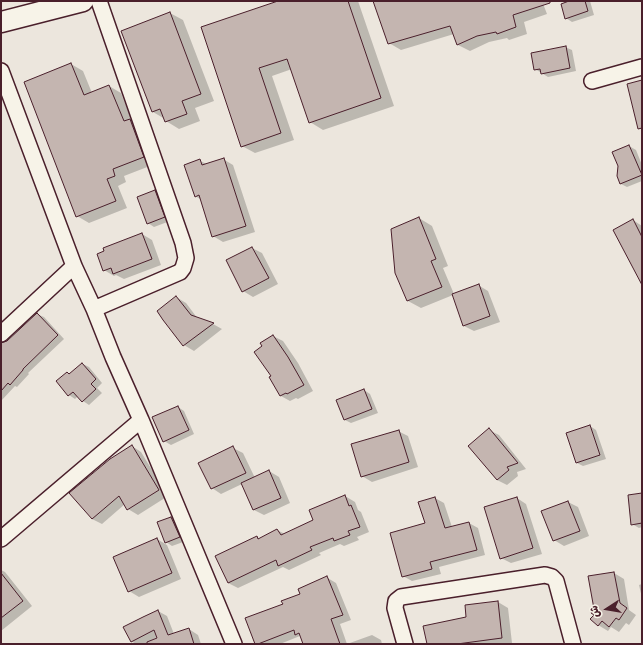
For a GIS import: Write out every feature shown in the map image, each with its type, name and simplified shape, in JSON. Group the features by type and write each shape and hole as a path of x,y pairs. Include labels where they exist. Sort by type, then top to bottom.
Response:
{"main road":[{"path":"1,22 83,1"}],"street":[{"path":"94,309 180,272 186,258 183,243 99,1"},
{"path":"592,81 642,67"},
{"path":"1,71 74,266 141,420 234,644"},
{"path":"1,334 74,266"},
{"path":"1,539 141,420"},
{"path":"405,644 395,608 396,601 401,597 545,575 552,577 556,581 573,644"}],"building":[{"path":"278,1 348,1 381,98 309,123 287,59 259,68 281,133 241,147 201,27"},
{"path":"373,1 550,1 550,3 513,15 516,27 497,34 496,32 477,36 457,45 450,26 388,44"},
{"path":"569,1 585,1 588,11 565,19 561,4"},
{"path":"170,12 201,94 182,101 187,114 165,122 160,109 152,112 121,31"},
{"path":"566,46 570,68 541,74 540,69 534,70 531,53"},
{"path":"71,63 84,95 109,85 124,121 130,119 144,157 113,169 115,176 107,179 116,201 76,217 24,82"},
{"path":"642,80 642,128 638,129 627,84"},
{"path":"629,145 642,175 620,184 617,176 618,166 612,152"},
{"path":"224,158 246,226 212,237 199,195 195,197 184,165 200,159 202,165"},
{"path":"155,190 165,217 147,224 137,197"},
{"path":"419,217 436,259 431,261 442,287 407,301 395,273 391,229"},
{"path":"633,219 642,237 642,285 613,230"},
{"path":"142,233 152,259 113,274 111,268 103,271 97,254 104,251 103,248"},
{"path":"252,247 269,278 242,292 226,260"},
{"path":"479,284 490,316 463,326 452,294"},
{"path":"176,296 191,315 214,323 183,346 157,311"},
{"path":"37,313 58,335 23,369 10,385 8,383 1,391 1,343 7,341"},
{"path":"273,335 304,385 280,396 269,377 271,376 254,352 262,346 260,343"},
{"path":"82,363 96,379 91,384 96,389 82,402 73,392 68,396 56,381 67,372 69,374"},
{"path":"364,389 372,409 344,420 336,400"},
{"path":"178,406 189,430 163,442 152,417"},
{"path":"590,425 600,455 576,463 566,433"},
{"path":"489,428 518,463 507,467 509,470 497,480 468,446"},
{"path":"399,430 409,462 361,477 351,444"},
{"path":"132,445 159,490 127,510 119,496 92,519 69,493 110,459"},
{"path":"233,446 246,473 211,489 198,463"},
{"path":"269,470 281,498 253,510 241,483"},
{"path":"642,493 642,523 631,525 628,495"},
{"path":"345,495 360,527 348,531 350,535 334,541 333,538 310,547 312,550 278,566 276,560 228,583 215,556 257,536 258,539 277,529 281,535 313,520 309,510"},
{"path":"435,497 445,528 469,522 477,550 430,562 432,569 402,577 390,533 425,523 418,502"},
{"path":"517,497 533,548 500,559 484,507"},
{"path":"568,501 580,531 553,541 541,511"},
{"path":"171,517 180,537 165,543 157,522"},
{"path":"157,538 172,573 128,592 113,557"},
{"path":"614,572 620,603 627,608 619,620 616,618 609,627 602,621 598,626 590,619 594,615 591,613 594,609 588,576"},
{"path":"1,573 23,601 1,618"},
{"path":"327,576 343,615 331,619 340,644 303,644 299,633 295,635 294,630 255,644 245,618 283,604 281,601 300,594 298,589"},
{"path":"498,601 502,638 457,644 427,644 423,626 466,617 465,605"},
{"path":"158,610 168,635 189,628 194,644 147,644 147,642 157,638 154,630 131,642 123,627"}]}
